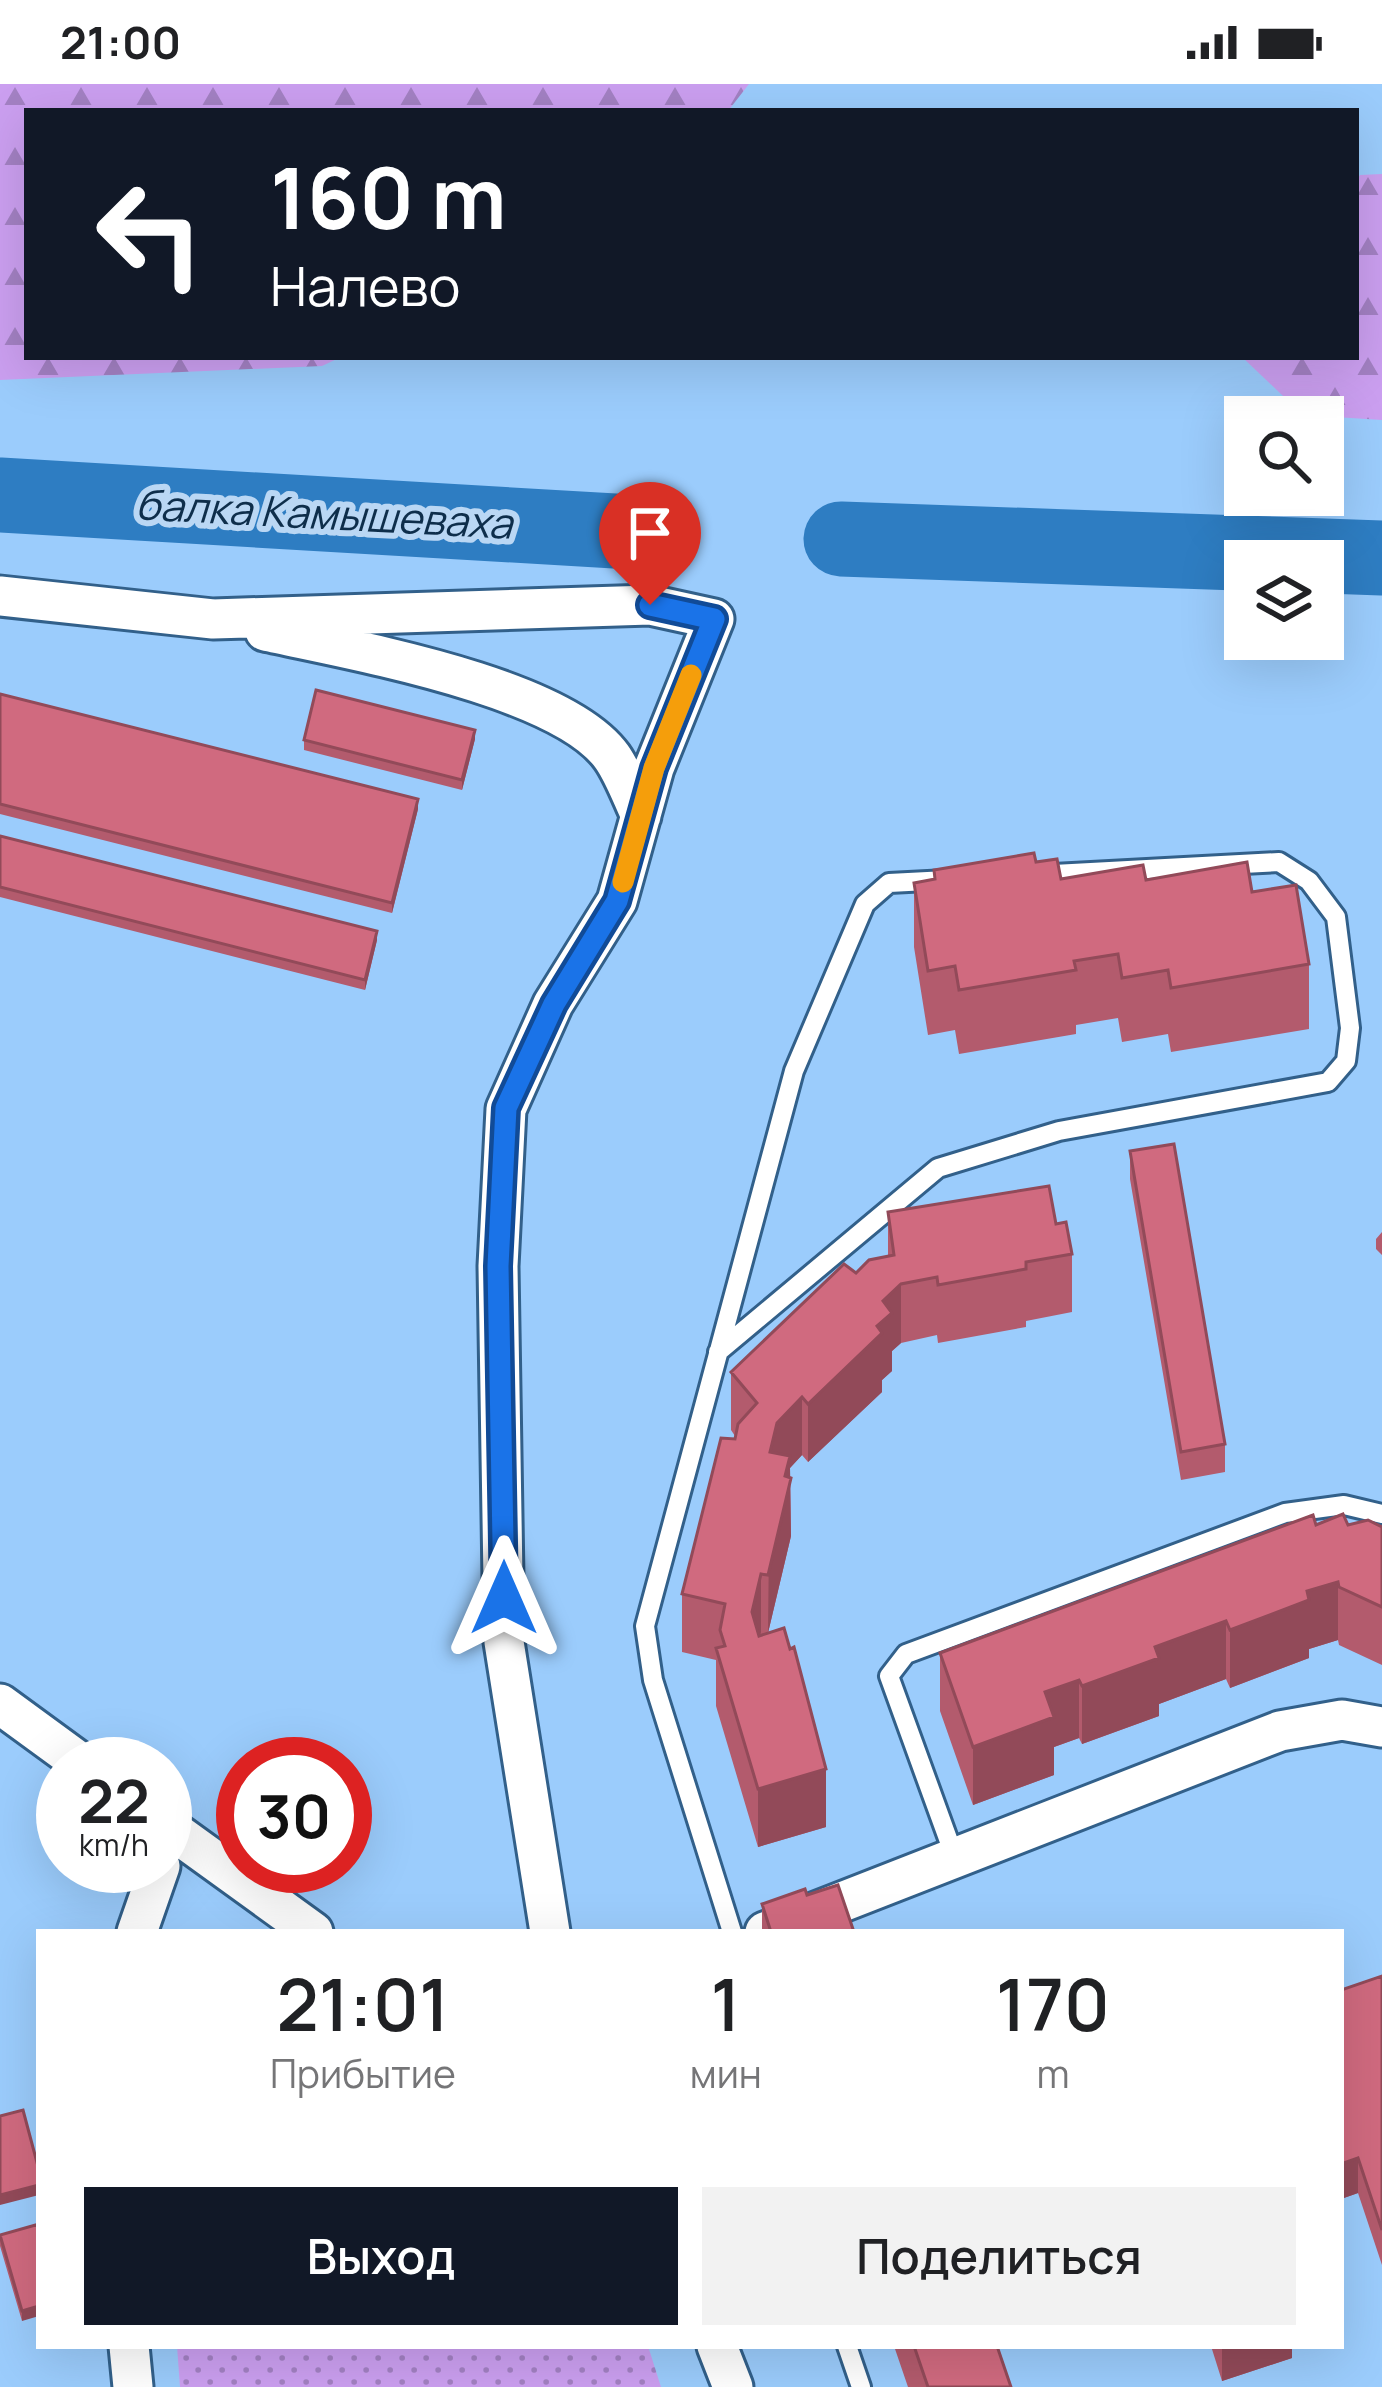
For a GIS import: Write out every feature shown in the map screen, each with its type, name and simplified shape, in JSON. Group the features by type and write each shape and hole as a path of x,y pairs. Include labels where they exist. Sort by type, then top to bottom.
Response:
{"street":[{"path":"0,596 213,619 462,676 567,720 611,755 641,816"},
{"path":"213,619 650,605 714,619 654,768 617,901 554,1004 506,1108 498,1266 504,1642 550,1929"},
{"path":"0,1704 45,1737"},
{"path":"773,1929 1280,1731 1342,1720 1382,1727"},
{"path":"192,1859 308,1929"},
{"path":"138,1929 150,1893"},
{"path":"129,2349 133,2387"},
{"path":"718,2349 733,2387"}],"lane":[{"path":"718,1352 938,1168 1059,1131 1328,1082 1346,1061 1350,1028 1336,916 1310,881 1279,862 1004,877"},
{"path":"731,1929 653,1680 645,1626 794,1071 865,904 890,883 958,879"},
{"path":"955,1858 889,1676 906,1654 1285,1513 1344,1505 1382,1514"},
{"path":"848,2349 861,2387"}],"green space":[{"path":"0,84 749,84 730,108 24,108 24,360 335,360 322,366 0,380"},
{"path":"1382,174 1382,420 1344,418 1344,396 1283,396 1245,360 1359,360 1359,177"},
{"path":"177,2349 649,2349 661,2387 180,2387"}],"building":[{"path":"316,690 475,730 462,780 304,740"},
{"path":"0,694 418,799 392,903 0,804"},
{"path":"0,836 377,931 365,980 0,887"},
{"path":"1034,853 1036,862 1057,859 1061,879 1143,865 1146,880 1247,862 1252,892 1296,885 1309,964 1171,988 1168,970 1122,978 1118,954 1074,961 1076,970 959,990 955,966 928,971 914,883 935,879 934,870"},
{"path":"1174,1144 1225,1444 1181,1452 1130,1151"},
{"path":"1049,1186 1056,1224 1066,1222 1072,1254 1026,1262 1026,1269 938,1285 937,1277 901,1284 883,1301 892,1313 877,1326 882,1333 808,1404 802,1397 777,1423 770,1452 790,1456 785,1476 791,1478 768,1575 761,1574 752,1612 759,1636 784,1628 790,1649 794,1647 826,1769 758,1789 716,1648 725,1646 720,1630 725,1604 682,1594 721,1438 735,1439 738,1424 757,1403 731,1372 844,1264 856,1273 869,1260 894,1255 888,1212"},
{"path":"1343,1514 1348,1525 1368,1520 1382,1527 1382,1607 1339,1587 1338,1582 1307,1591 1309,1600 1230,1630 1226,1621 1155,1647 1159,1658 1082,1686 1079,1680 1045,1692 1054,1717 973,1747 940,1653 1313,1515 1316,1525"},
{"path":"838,1885 853,1929 770,1929 762,1904 805,1889 807,1895"},
{"path":"1382,1976 1382,2230 1358,2158 1344,2163 1344,1989"},
{"path":"23,2110 36,2159 36,2186 0,2195 0,2116"},
{"path":"36,2225 36,2307 22,2311 0,2235"},
{"path":"915,2349 998,2349 1011,2387 928,2387"}],"waterway":[{"name":"балка Камышеваха","path":"0,495 649,533"},
{"name":"балка Камышеваха","path":"841,539 1382,558"}],"slow traffic":[{"path":"623,882 654,768 691,675"}],"route":[{"path":"504,1598 498,1266 506,1108 554,1004 617,901 654,768 714,619 650,605"}]}
